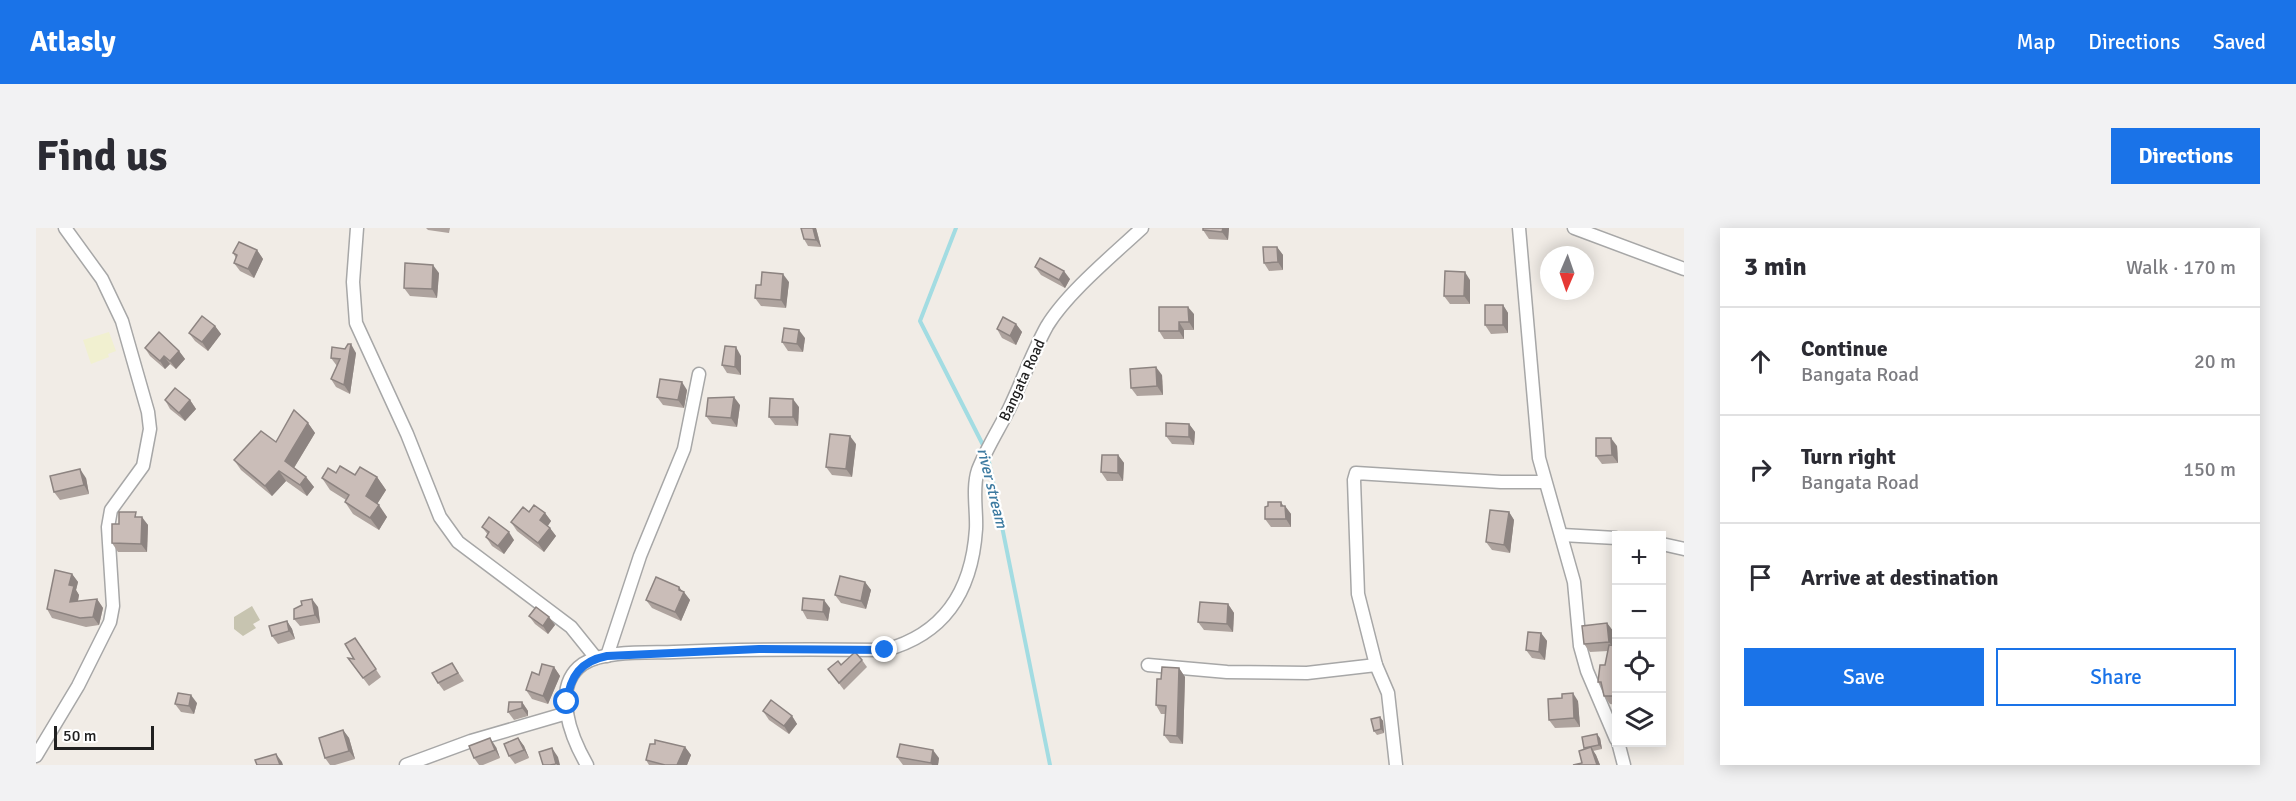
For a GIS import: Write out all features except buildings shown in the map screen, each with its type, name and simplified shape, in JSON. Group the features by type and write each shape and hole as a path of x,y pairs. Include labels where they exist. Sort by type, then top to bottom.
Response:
{"street":[{"path":"36,756 78,686 110,622 113,599 108,527 111,510 143,466 150,429 148,412 122,321 102,279 64,228"},
{"path":"357,228 353,282 356,322 440,517 458,542 571,627 602,657"},
{"name":"Bangata Road","path":"602,657 759,649 885,650 907,644 925,633 944,617 965,583 976,531 979,468 1047,326 1066,302 1142,228"},
{"path":"1519,228 1535,432 1545,482 1562,535 1576,593 1580,646 1587,671 1612,729"},
{"path":"1574,228 1684,269"},
{"path":"588,765 571,733 567,713 572,680 584,664 602,657 684,449 699,375"},
{"path":"1396,765 1388,693 1376,665 1358,594 1354,480 1356,473 1501,482 1545,482"},
{"path":"1562,535 1612,538"},
{"path":"1666,545 1684,549"},
{"path":"1148,664 1227,672 1307,673 1376,665"},
{"path":"410,764 482,737 567,713"},
{"path":"1619,747 1624,765"}],"shaded area":[{"path":"252,606 260,620 253,624 256,628 243,636 234,629 234,617"}],"green space":[{"path":"109,332 116,351 108,354 109,357 91,364 83,340"}],"waterway":[{"name":"river stream","path":"956,228 920,321 984,447"},
{"name":"river stream","path":"988,457 1050,765"}],"route":[{"path":"567,702 568,691 577,671 584,664 607,656 629,653 759,649 885,650"}]}
